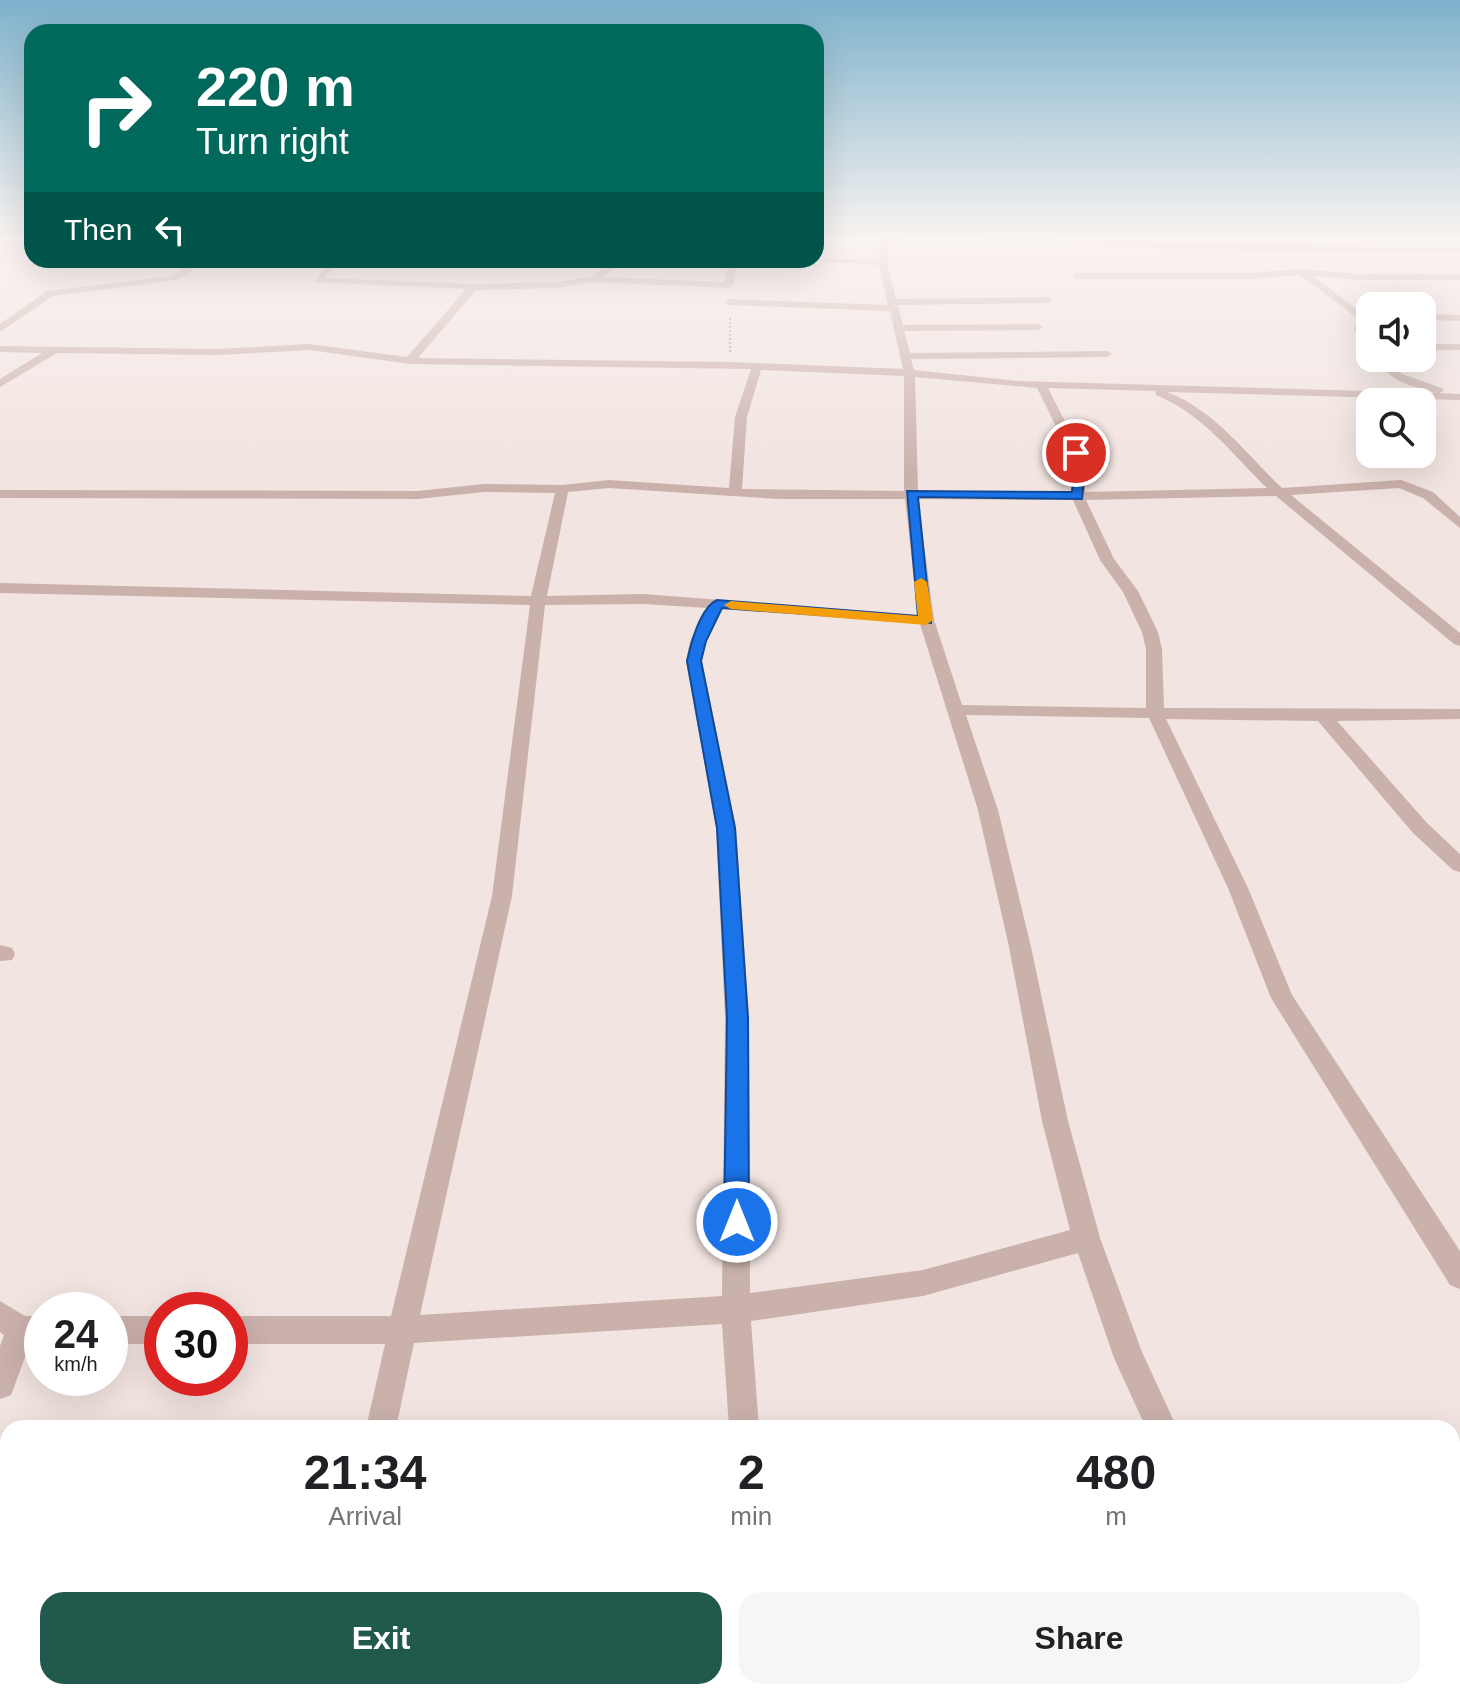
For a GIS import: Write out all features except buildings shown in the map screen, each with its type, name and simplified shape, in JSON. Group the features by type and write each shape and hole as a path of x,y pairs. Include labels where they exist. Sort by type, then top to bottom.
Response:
{"street":[{"path":"0,329 18,315"},
{"path":"410,361 449,315"},
{"path":"896,315 909,373 911,494 926,620 988,810 1020,947 1055,1121 1086,1238 1129,1358 1158,1420"},
{"path":"1436,317 1460,318"},
{"path":"899,328 1038,327"},
{"path":"0,349 217,352 309,347 410,361 730,365 909,373 1041,385 1458,398"},
{"path":"1436,347 1460,347"},
{"path":"0,384 54,350"},
{"path":"905,356 1107,354"},
{"path":"735,493 740,424 757,366"},
{"path":"1390,372 1458,398"},
{"path":"1041,385 1079,461 1078,496 1107,560 1130,591 1150,632 1154,649 1155,713 1238,888 1282,998 1460,1276"},
{"path":"1140,387 1177,398 1202,412 1279,492 1460,641"},
{"path":"0,494 418,495 484,488 562,489 629,485 778,495 1078,496 1279,492 1410,485 1428,495 1460,524"},
{"path":"383,1420 457,1082 502,896 538,601 562,489"},
{"path":"0,588 538,601 630,598 926,620"},
{"path":"717,604 698,641 694,661 726,828 737,1018 736,1309 743,1420"},
{"path":"957,710 1323,716 1460,714"},
{"path":"1323,716 1420,828 1460,865"},
{"path":"248,1330 403,1330 736,1309 923,1283 1086,1238"},
{"path":"0,1384 21,1325"}],"path":[{"path":"729,315 730,365"}],"slow traffic":[{"path":"731,605 926,620 921,582"}],"route":[{"path":"737,1222 737,1018 726,828 694,661 698,641 717,604 926,620 911,494 1078,496 1080,469 1076,453"}]}
